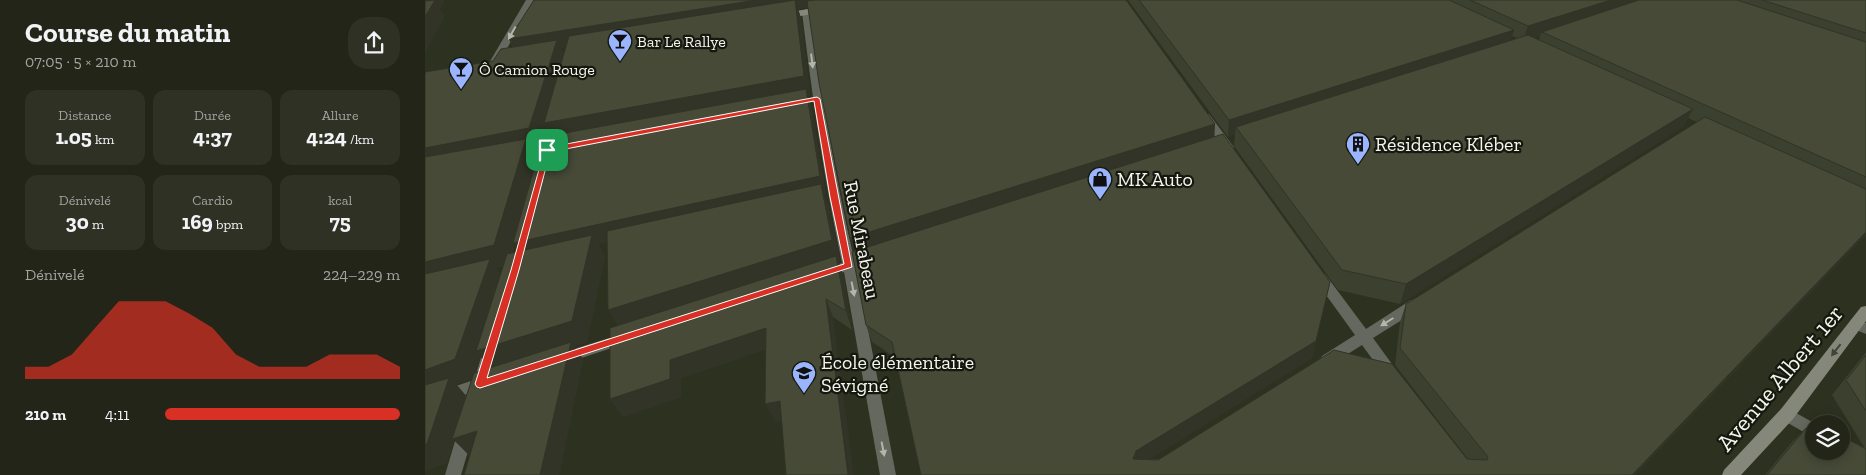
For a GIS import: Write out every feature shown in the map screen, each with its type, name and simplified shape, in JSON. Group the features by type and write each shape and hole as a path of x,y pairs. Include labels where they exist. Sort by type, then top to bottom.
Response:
{"main road":[{"path":"773,18 839,7"},
{"name":"Avenue Albert 1er","path":"1730,475 1787,414 1861,327 1866,311"}],"street":[{"path":"493,65 530,0"},
{"name":"Rue Mirabeau","path":"806,12 812,100 829,198 849,265 888,475"},
{"path":"1197,104 1237,160"},
{"path":"811,278 887,253"},
{"path":"1312,265 1363,338 1399,384"},
{"path":"1312,369 1429,296"},
{"path":"546,363 641,332"},
{"path":"453,475 495,337"},
{"path":"425,402 499,378"},
{"path":"1787,414 1805,425"}],"building":[{"path":"435,0 425,17 425,1"},
{"path":"534,0 757,0 509,39"},
{"path":"795,0 804,76 544,123 569,36"},
{"path":"1126,0 1215,124 850,238 819,83 807,1"},
{"path":"1139,0 1449,0 1514,30 1229,120"},
{"path":"1470,0 1611,0 1528,26"},
{"path":"1639,0 1737,0 1866,42 1866,177 1542,32"},
{"path":"1762,0 1866,0 1866,33"},
{"path":"1528,35 1693,109 1406,284 1342,270 1236,127"},
{"path":"557,40 529,128 425,148 425,72 493,61 501,49"},
{"path":"806,89 820,176 513,243 543,137"},
{"path":"1705,117 1866,189 1866,232 1632,475 921,475 892,342 866,325 852,252 1223,134 1330,282 1316,341 1136,451 1133,459 1158,460 1334,350 1392,364 1467,459 1487,460 1488,457 1400,348 1406,304"},
{"path":"526,139 494,245 425,262 425,157"},
{"path":"821,184 832,240 608,310 607,231"},
{"path":"592,235 572,321 476,351 507,254"},
{"path":"836,256 846,311 826,299 848,475 786,475 780,401 765,404 766,328 670,360 670,379 610,399 610,328"},
{"path":"490,259 455,359 425,370 425,274"},
{"path":"571,342 540,475 464,475 477,431 452,439 474,373"},
{"path":"1866,355 1866,411 1846,380"},
{"path":"449,378 427,444 425,445 425,385"},
{"path":"1805,429 1805,460 1850,460 1850,441 1866,449 1866,475 1767,475"}],"place":[{"name":"Bar Le Rallye","path":"620,62"},
{"name":"Ô Camion Rouge","path":"461,90"},
{"name":"Résidence Kléber","path":"1358,165"},
{"name":"MK Auto","path":"1100,200"},
{"name":"École élémentaire Sévigné","path":"804,394"}],"route":[{"path":"817,99 834,197 849,265 480,384 515,270 547,150 817,99"}]}
